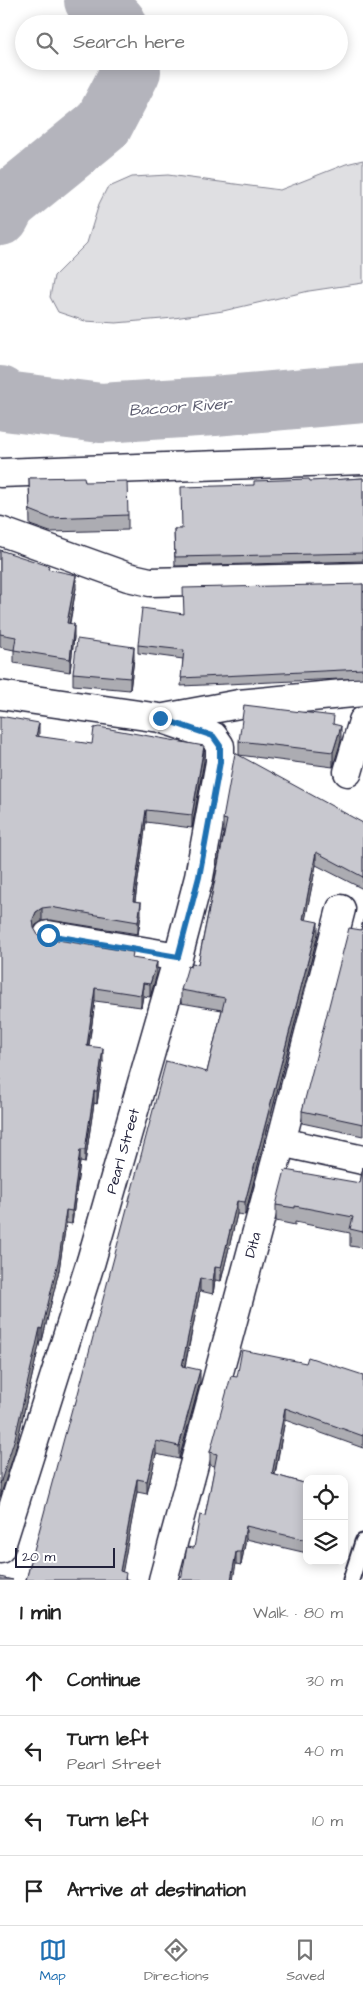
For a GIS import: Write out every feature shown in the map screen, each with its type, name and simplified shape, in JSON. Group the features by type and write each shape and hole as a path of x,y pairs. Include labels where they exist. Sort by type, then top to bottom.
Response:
{"street":[{"path":"0,473 363,460"},
{"path":"0,532 128,577 150,582 363,577"},
{"path":"0,695 160,718 239,704 363,692"},
{"name":"Pearl Street","path":"0,1549 4,1518 91,1261 199,877 220,762 220,746 213,736 160,718"},
{"path":"348,772 363,721"},
{"name":"Dita","path":"162,1580 281,1142 341,909"},
{"path":"48,935 178,957"},
{"path":"281,1142 363,1160"}],"lane":[{"path":"351,1580 363,1542"}],"shaded area":[{"path":"363,160 363,283 309,291 223,311 116,323 85,321 58,312 50,297 54,276 87,243 99,204 107,188 132,177 168,175 280,190 346,164"}],"building":[{"path":"84,477 85,482 127,481 128,515 50,518 30,510 29,478"},
{"path":"363,478 363,553 175,557 174,529 182,529 181,487 254,485 254,481 309,479 310,481"},
{"path":"0,550 49,566 48,569 76,575 67,623 74,624 70,659 14,650 16,637 0,634"},
{"path":"363,584 363,669 181,678 184,650 138,645 142,608 184,614 183,588"},
{"path":"77,639 134,647 130,678 73,673"},
{"path":"244,705 334,716 333,724 341,726 333,752 239,741"},
{"path":"0,716 39,723 36,736 92,744 94,728 99,727 204,746 192,815 146,810 133,901 141,902 138,922 50,907 42,908 36,912 33,919 34,928 38,935 45,938 133,952 132,958 157,962 150,984 143,983 141,995 95,988 87,1046 103,1048 97,1091 94,1091 85,1150 80,1150 72,1211 66,1210 59,1258 42,1329 40,1328 15,1438 0,1484"},
{"path":"235,753 363,823 363,877 316,852 303,919 318,922 245,1202 237,1201 221,1268 215,1267 213,1281 200,1278 182,1366 200,1370 179,1446 156,1441 147,1481 137,1479 120,1571 126,1573 125,1579 130,1580 26,1580 73,1405 75,1405 166,1061 207,1072 225,998 181,990 188,966 191,967 192,963 198,964 227,820 223,819"},
{"path":"363,920 363,1124 302,1111 349,928 361,930"},
{"path":"363,1167 363,1232 350,1229 353,1217 295,1206 295,1208 276,1205 285,1170 360,1183"},
{"path":"242,1350 306,1363 308,1357 363,1375 363,1436 285,1408 272,1474 303,1483 303,1539 246,1526 241,1552 236,1552 231,1580 181,1580 187,1547 194,1548 200,1515 205,1516 217,1454 210,1452 231,1376 237,1377"},
{"path":"0,1577 13,1580 0,1580"}],"waterway":[{"name":"Bacoor River","path":"94,0 108,15"},
{"name":"Bacoor River","path":"0,216 7,203 103,125 131,70"},
{"name":"Bacoor River","path":"0,396 5,401 101,413 214,406 363,393"}],"route":[{"path":"48,935 178,957 199,877 220,762 220,746 213,736 160,718"}]}
